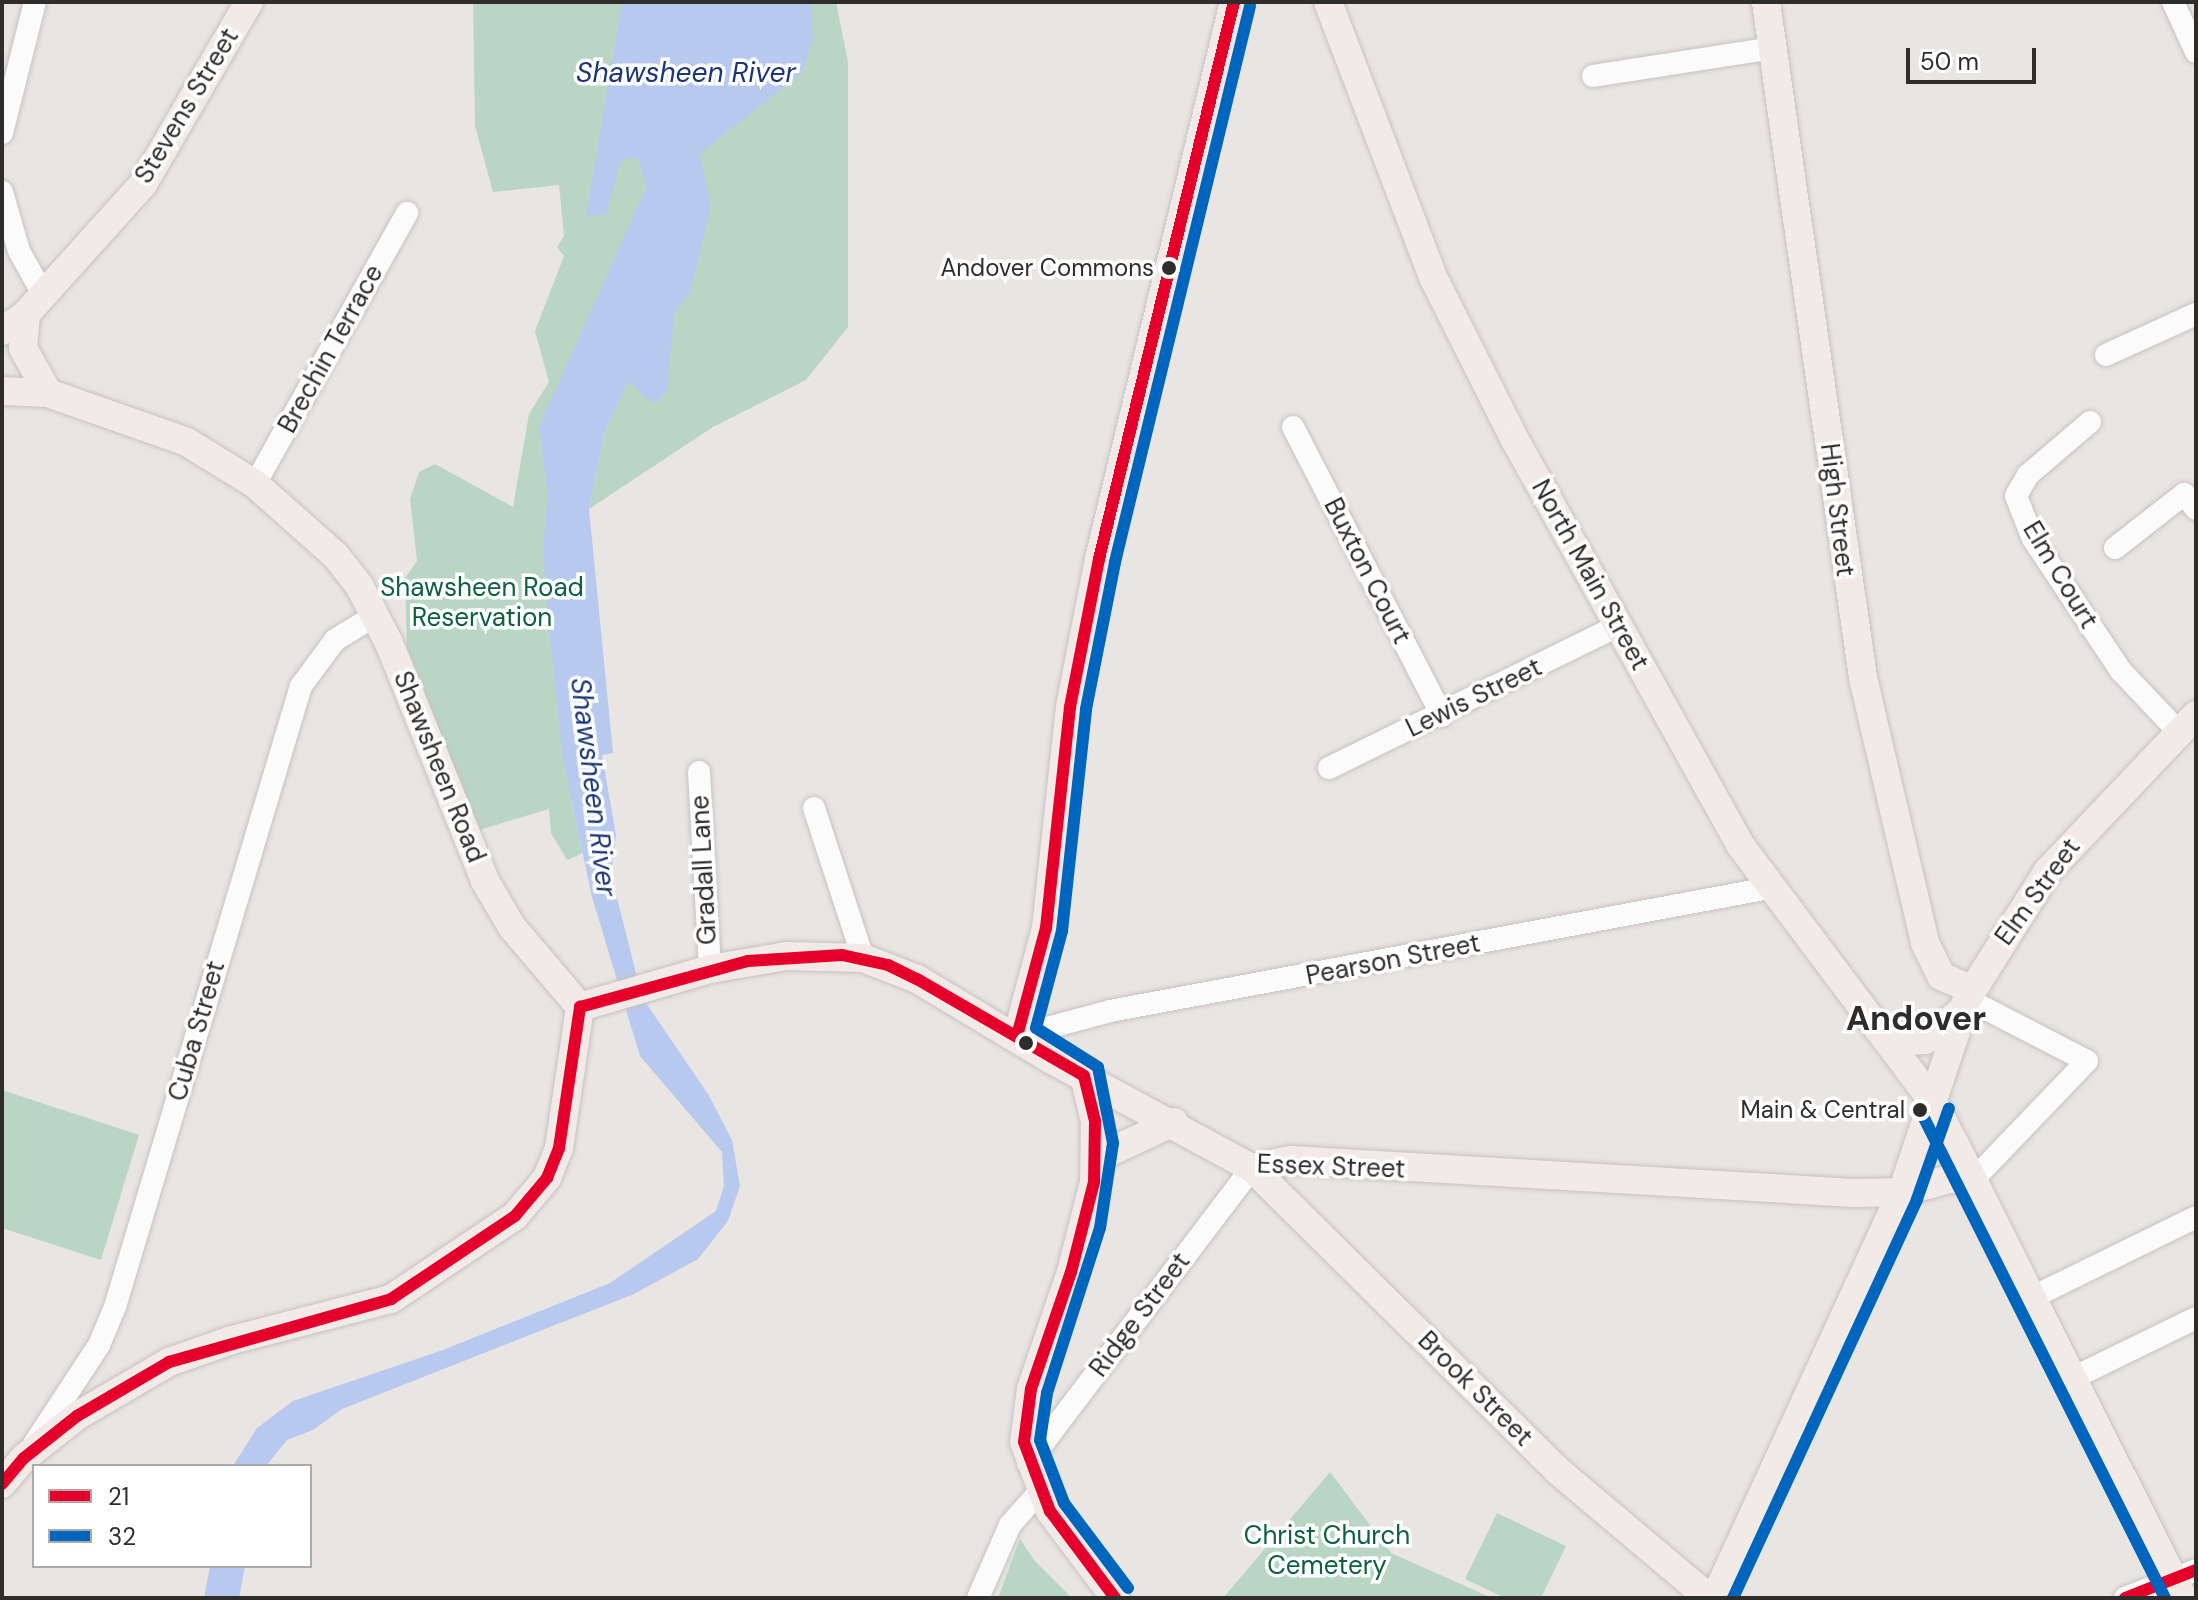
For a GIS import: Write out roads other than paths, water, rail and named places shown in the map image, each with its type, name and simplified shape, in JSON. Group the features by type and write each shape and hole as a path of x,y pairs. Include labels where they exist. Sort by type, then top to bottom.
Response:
{"main road":[{"name":"Stevens Street","path":"2,331 34,304 143,184 249,2"},
{"path":"1017,1036 1048,914 1070,707 1099,559 1234,2"},
{"name":"High Street","path":"1766,2 1849,601 1875,737 1932,962 1941,976 1967,999"},
{"name":"North Main Street","path":"1329,5 1458,331 1617,626 1769,888 1934,1103 2073,1378 2184,1583"},
{"path":"34,304 23,348 48,393"},
{"name":"Shawsheen Road","path":"2,391 48,393 187,442 255,484 336,556 376,615 485,881 512,927 593,1004"},
{"name":"Elm Street","path":"1715,1598 1902,1192 1967,999 2048,871 2187,723"},
{"name":"Essex Street","path":"593,1004 710,969 819,953 863,958 917,979 1084,1076 1174,1122 1252,1168 1291,1160 1902,1192 1949,1179 1973,1180"},
{"path":"1877,1029 1908,1041 1925,1040 1967,999"},
{"path":"2,1484 24,1458 109,1394 169,1362 232,1340 391,1299 515,1216 547,1178 559,1148 593,1004"},
{"path":"1084,1076 1094,1108 1097,1158 1071,1272 1027,1406 1028,1463 1039,1492 1115,1598"},
{"path":"1097,1158 1174,1122"},
{"name":"Brook Street","path":"1252,1168 1557,1470 1709,1598"}],"street":[{"path":"2,133 35,2"},
{"path":"2173,2 2196,52"},
{"path":"1593,76 1773,48"},
{"path":"2,192 34,304"},
{"name":"Brechin Terrace","path":"255,484 407,213"},
{"path":"2106,355 2196,314"},
{"name":"Elm Court","path":"2090,422 2028,475 2016,496 2033,539 2121,671 2187,723"},
{"name":"Buxton Court","path":"1293,427 1442,716"},
{"path":"2115,548 2184,494 2196,509"},
{"name":"Cuba Street","path":"24,1458 99,1345 115,1307 301,686 335,640 376,615"},
{"name":"Lewis Street","path":"1329,768 1442,716 1617,626"},
{"name":"Gradall Lane","path":"699,772 710,969"},
{"path":"814,808 863,958"},
{"name":"Pearson Street","path":"1017,1036 1110,1011 1769,888"},
{"path":"1967,999 2087,1061 1973,1180"},
{"name":"Ridge Street","path":"1028,1463 1252,1168"},
{"path":"2033,1297 2196,1217"},
{"path":"2073,1378 2196,1318"},
{"path":"978,1598 1010,1525 1039,1492"},
{"path":"2125,1598 2184,1583"}],"water":[{"name":"Shawsheen River","path":"622,2 811,2 813,39 802,73 699,154 711,205 691,290 674,315 667,392 654,404 628,382 605,431 589,509 613,753 602,755 616,835 611,874 642,997 708,1094 732,1140 740,1186 728,1221 698,1259 634,1294 342,1409 313,1430 287,1440 268,1464 234,1464 257,1428 293,1401 443,1350 610,1283 716,1211 724,1186 722,1152 640,1056 592,897 563,760 548,619 543,546 548,495 539,426 646,188 638,157 621,160 606,214 586,216"},
{"path":"210,1568 245,1568 239,1598 204,1598"}],"place":[{"name":"Andover Commons","path":"1169,268"},
{"name":"Main & Central","path":"1920,1110"}],"district":[{"name":"Andover","path":"1916,1019"}],"park label":[{"name":"Shawsheen Road Reservation","path":"482,603"},
{"name":"Christ Church Cemetery","path":"1327,1551"}]}
